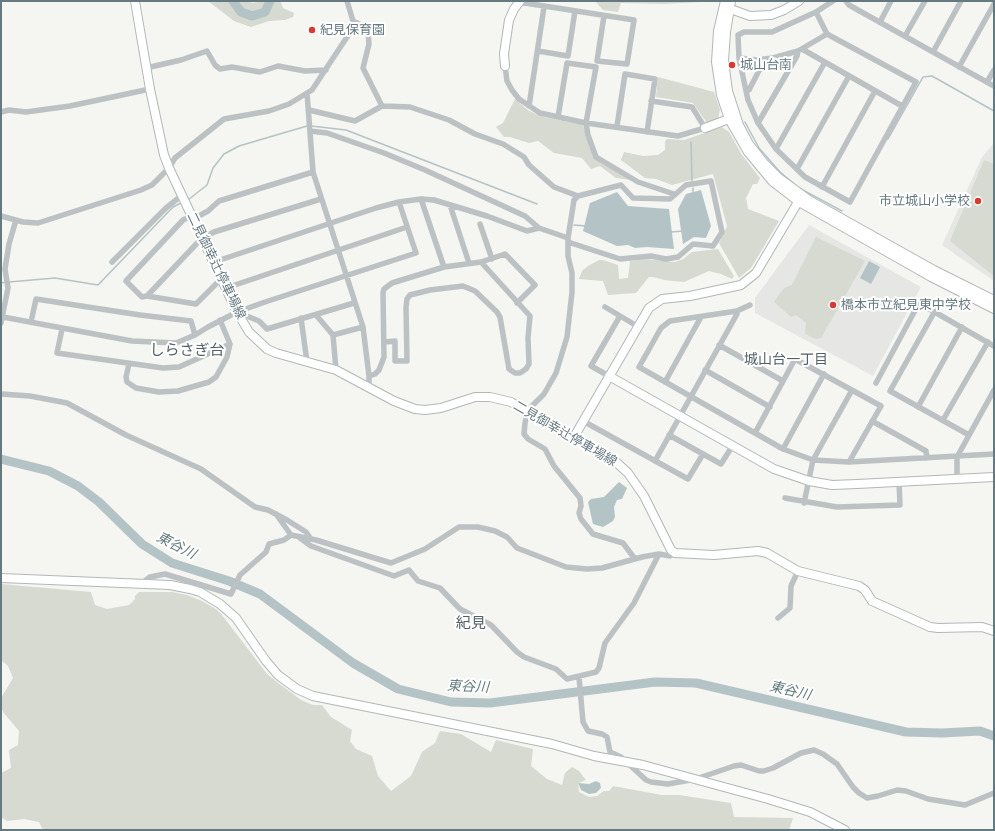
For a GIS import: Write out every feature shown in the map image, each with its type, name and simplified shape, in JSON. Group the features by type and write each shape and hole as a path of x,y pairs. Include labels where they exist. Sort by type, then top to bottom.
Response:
{"street":[{"name":"二見御幸辻停車場線","path":"135,1 146,68 164,155 183,200 237,312 249,332 267,349 336,370 369,386 394,401 415,409 425,410 441,408 476,397 490,397 511,402 528,410 615,461 628,473 644,496 671,550 675,554"},
{"path":"1,216 38,223 135,192 152,185 169,168 175,158 224,119 269,111 289,104 312,90 349,34 353,21 347,1"},
{"path":"799,1 784,10 771,15 750,16 727,4 724,60 728,92 733,117 749,144 764,163 800,199 931,277 994,308"},
{"path":"816,12 828,34 916,82 850,202 822,187 797,169 776,149 758,123 746,91 739,58 738,35 744,32 772,32 816,12 833,1"},
{"path":"846,1 880,22 994,86"},
{"path":"880,22 891,1"},
{"path":"905,36 925,1"},
{"path":"933,52 961,1"},
{"path":"604,16 597,61 627,64 634,20 519,2 510,20 504,54 505,66 512,90 529,106 540,113 586,123 617,126 678,136 705,128 733,117"},
{"path":"960,67 994,4"},
{"path":"529,106 544,7"},
{"path":"538,51 568,56 575,11"},
{"path":"353,21 367,28 369,44 363,68 382,106"},
{"path":"739,58 756,60 765,59 800,50 828,34"},
{"path":"800,50 825,62 902,106"},
{"path":"758,123 800,50"},
{"path":"146,68 181,60 207,51 215,65 220,69 232,67 260,72 278,66 305,71 326,70"},
{"path":"746,91 749,90 765,59"},
{"path":"776,149 825,62"},
{"path":"558,117 567,64 596,68 586,123 588,135 596,157 638,182 674,194"},
{"path":"987,82 994,70"},
{"path":"617,126 625,74 655,79 647,132"},
{"path":"797,169 849,76"},
{"path":"1,112 9,110 26,112 70,106 150,89"},
{"path":"822,187 875,91"},
{"path":"307,93 313,172 363,327 369,386"},
{"path":"651,101 692,107 705,128"},
{"path":"309,112 355,121 382,106 410,107 449,120 475,134 503,144 524,157 529,165 554,186 578,196"},
{"path":"310,130 327,133 425,170 525,216 539,228 568,240 620,259 646,256 666,259 678,257 693,244 713,246 722,232 711,181 686,185 670,199 633,198 621,185 578,196 574,200 571,210 568,240 568,256 572,273 572,292 567,337 556,373 544,394 528,410 524,434 528,439 545,449 554,466 575,490 580,498 581,506 579,513 581,519 593,534 623,544 635,559"},
{"path":"221,279 196,304 147,296 142,297 126,281 183,220 208,211 219,201 313,172"},
{"path":"147,296 202,238 214,232 321,199"},
{"path":"214,262 329,225 376,208 399,202 421,199 434,200 488,216 526,231 539,228"},
{"path":"421,199 444,267"},
{"path":"800,199 994,300"},
{"path":"574,437 637,326 649,308 662,299 690,296 741,285 756,273 800,199"},
{"path":"112,262 166,208 183,200"},
{"path":"3,317 132,341 163,344 176,343 195,336 220,320 237,312 416,253 399,202"},
{"path":"450,205 469,263"},
{"path":"1,323 8,288 6,275 9,244 16,220"},
{"path":"480,224 492,259"},
{"path":"226,288 407,227"},
{"path":"369,376 375,374 382,363 385,342 383,293 384,289 392,283 444,267 481,262 505,254 535,285 517,303"},
{"path":"385,342 395,341 395,361 407,360 406,307 410,295 430,290 463,286 475,291 497,312 500,317 507,364 512,371 520,373 526,369 529,364 528,338 530,316 481,262"},
{"path":"31,322 36,299 140,315 191,321 195,336"},
{"path":"237,312 260,321 267,329 354,303"},
{"path":"876,383 919,303 994,346"},
{"path":"750,306 737,311 670,321 661,328 639,368 783,449 813,460 849,462 956,457 993,453"},
{"path":"605,307 637,326"},
{"path":"934,311 890,390 969,435"},
{"path":"655,461 737,314"},
{"path":"316,315 333,335 336,370"},
{"path":"620,316 591,366 774,469 809,481 832,485 994,477"},
{"path":"665,382 701,317"},
{"path":"301,318 307,362"},
{"path":"129,364 126,377 127,382 136,388 159,392 178,391 209,382 216,377 227,357 230,344 220,320"},
{"path":"333,335 363,327"},
{"path":"918,406 962,327"},
{"path":"62,329 57,353 163,368 179,367 230,344"},
{"path":"943,420 988,342"},
{"path":"719,345 784,380"},
{"path":"755,433 795,359 881,406 849,462"},
{"path":"705,370 770,406"},
{"path":"783,449 824,374"},
{"path":"804,502 813,460 852,390"},
{"path":"957,480 956,457 994,390"},
{"path":"1,394 30,396 67,403 126,435 201,470 254,507 276,514 306,532 311,539"},
{"path":"583,421 688,480 703,454"},
{"path":"872,421 926,451 927,458"},
{"path":"669,435 721,464 733,445"},
{"path":"785,498 837,507 900,505 899,482"},
{"path":"276,514 291,535 311,539 391,563 425,549 459,527 478,527 507,537 517,548 566,567 587,569 602,568 659,554 670,556 675,554 714,555 758,551 766,553 798,571 859,586 865,590 872,601 930,627 982,627 994,631"},
{"path":"140,585 150,576 165,574 231,594 239,577 266,552 269,544 284,540 291,535"},
{"path":"300,538 311,546 394,576 409,570 418,581 440,588 460,609 491,626 524,657 556,669 567,679 579,680 596,672 599,668 606,643 634,603 659,554"},
{"path":"778,618 790,608 791,586 798,571"},
{"path":"1,578 181,587 200,592 214,600 236,618 266,661 278,675 297,689 313,696 552,744 696,779 810,812 845,830"},
{"path":"579,680 580,704 583,722 588,731 602,734 607,737 610,752 621,757 646,780 651,782 668,784 696,779 741,765 759,771 764,771 773,768 801,753 814,750 824,754 837,764 846,773 853,787 866,798 902,790 928,799 966,805 994,793"}],"shaded area":[{"path":"208,1 248,1 252,3 263,1 280,1 283,8 294,13 293,17 285,20 269,21 251,27 234,21"},
{"path":"595,1 720,1 663,4 621,3 618,12 603,10"},
{"path":"658,77 714,92 720,110 718,119 707,123 693,103 656,97"},
{"path":"515,99 529,111 544,117 583,125 594,158 631,180 616,178 600,166 591,169 582,158 554,153 538,141 529,143 510,137 504,137 496,127 503,123"},
{"path":"722,127 729,132 742,155 760,178 757,184 753,184 746,198 748,209 779,221 751,268 739,278 719,243 727,226 713,174 672,185 656,179 645,178 621,160 624,152 643,156 658,155 665,150 665,141 667,139 684,140"},
{"name":"市立城山小学校","path":"994,143 994,281 942,245 982,157"},
{"name":"市立城山小学校","path":"984,160 994,164 994,276 950,241"},
{"path":"701,190 711,226 706,238 694,237 683,244 678,209 686,194"},
{"path":"617,192 628,206 669,209 674,249 647,247 635,248 628,245 617,246 583,231 590,203"},
{"name":"橋本市立紀見東中学校","path":"809,225 921,287 873,376 755,313 755,298"},
{"path":"816,237 865,261 821,338 816,339 805,334 806,323 796,315 791,317 774,302 784,288 792,285"},
{"path":"718,249 734,276 732,279 709,271 684,282 649,277 636,293 608,295 603,281 579,279 582,271 599,260 618,265 619,279 628,278 630,261 646,259 675,262 683,259 692,252"},
{"path":"869,261 880,267 871,284 860,278"},
{"path":"619,482 627,488 622,499 617,500 614,507 615,517 613,521 603,527 593,524 588,502 591,499 604,497"},
{"path":"1,584 91,592 95,605 107,609 129,605 139,592 172,592 187,595 202,601 216,609 222,615 267,674 301,700 313,705 322,705 331,717 352,730 350,741 356,749 372,756 378,776 391,791 411,776 422,752 435,743 440,731 461,734 491,752 496,740 533,749 531,766 547,779 562,785 565,773 572,767 579,771 586,780 578,783 579,792 589,797 597,796 604,791 609,791 613,786 662,795 679,795 731,803 734,817 793,818 789,830 43,830 39,822 24,819 7,821 1,817 1,773 11,768 9,750 18,745 19,731 3,712 1,706 1,698 13,678 8,666 1,660"},
{"path":"596,781 600,783 601,788 596,793 589,794 581,790 578,783 589,784"}],"waterway":[{"path":"233,1 241,12 252,16 265,12 270,1"},
{"path":"888,139 923,77 932,76 994,111"},
{"path":"745,122 759,148 780,172 799,188 842,211"},
{"path":"188,200 207,185 213,168 224,154 239,146 307,126"},
{"path":"311,126 346,130 537,204"},
{"path":"691,142 692,181"},
{"path":"693,188 693,194"},
{"path":"9,282 55,278 98,285 173,207 183,202"},
{"path":"574,225 586,226"},
{"path":"671,232 683,231"},
{"path":"1,283 6,282"},
{"name":"東谷川","path":"1,459 49,471 78,486 99,502 142,544 172,563 229,581 260,594 353,663 398,689 451,702 490,703 655,682 696,683 906,732 942,733 980,731 994,736"}],"place":[{"name":"紀見保育園","path":"312,30"},
{"name":"城山台南","path":"732,65"},
{"name":"市立城山小学校","path":"978,201"},
{"name":"橋本市立紀見東中学校","path":"833,305"}],"district":[{"name":"しらさぎ台","path":"187,351"},
{"name":"城山台一丁目","path":"786,360"},
{"name":"紀見","path":"471,624"}]}
